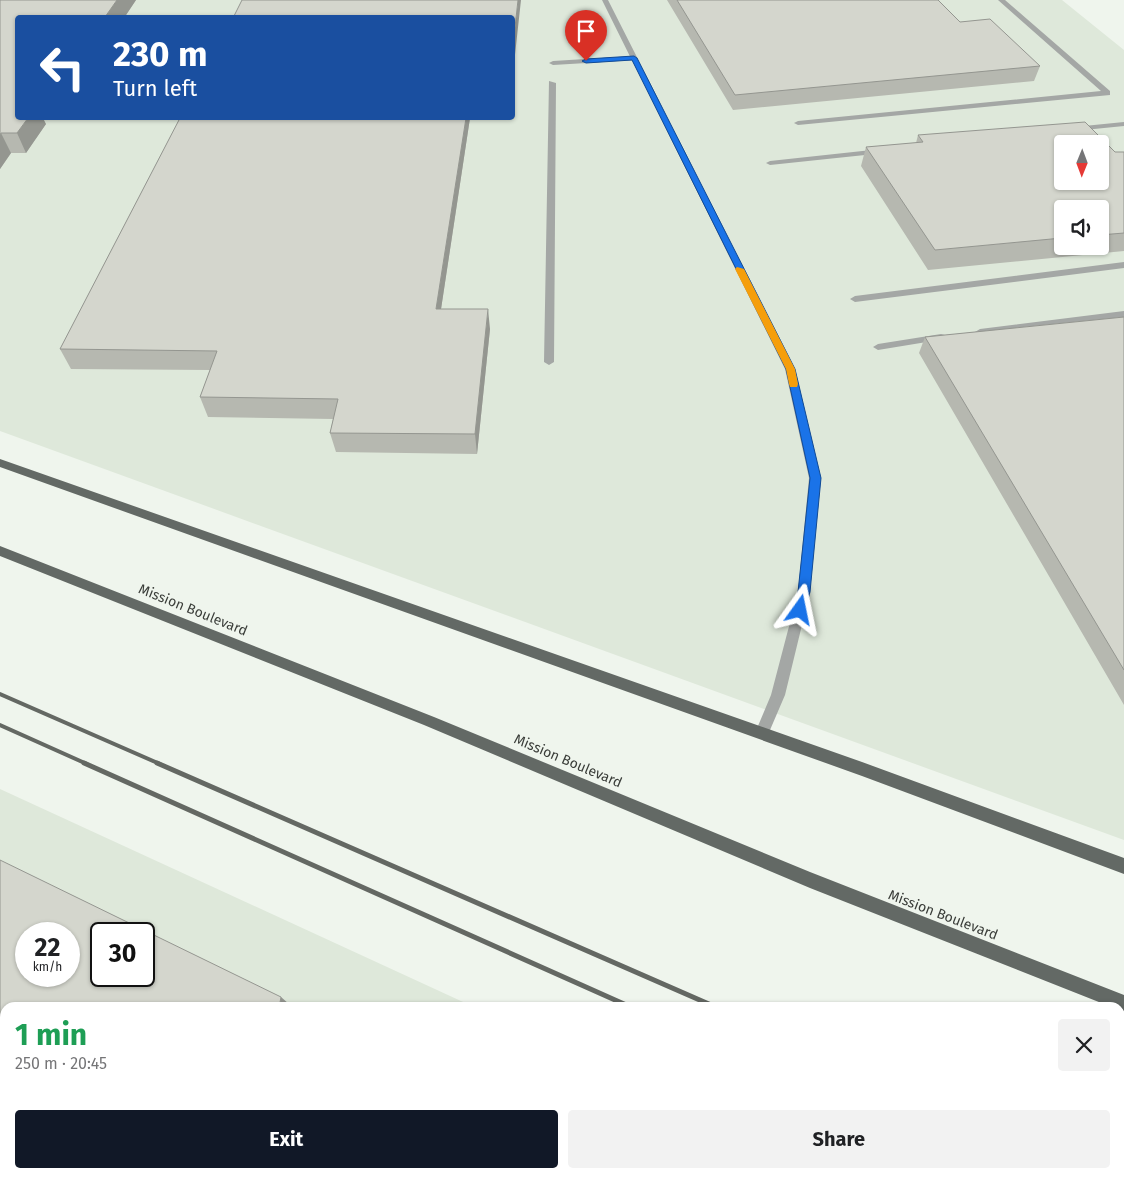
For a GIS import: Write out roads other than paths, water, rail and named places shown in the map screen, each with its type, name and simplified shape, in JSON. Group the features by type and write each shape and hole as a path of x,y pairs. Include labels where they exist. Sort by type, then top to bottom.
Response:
{"main road":[{"path":"0,463 762,733 1124,866"},
{"name":"Mission Boulevard","path":"0,551 429,721 810,880 1121,1002"}],"street":[{"path":"605,0 790,369 815,478 804,592 778,695 762,733"},
{"path":"798,123 1107,93 1001,0"},
{"path":"553,63 634,58"},
{"path":"549,362 552,83"},
{"path":"1064,130 1124,124"},
{"path":"770,163 887,150"},
{"path":"855,299 1124,265"},
{"path":"972,333 1124,314"},
{"path":"878,347 953,336"}],"railway":[{"path":"0,694 160,764"},
{"path":"0,725 87,764"},
{"path":"84,763 620,1002"},
{"path":"157,763 704,1002"}]}
